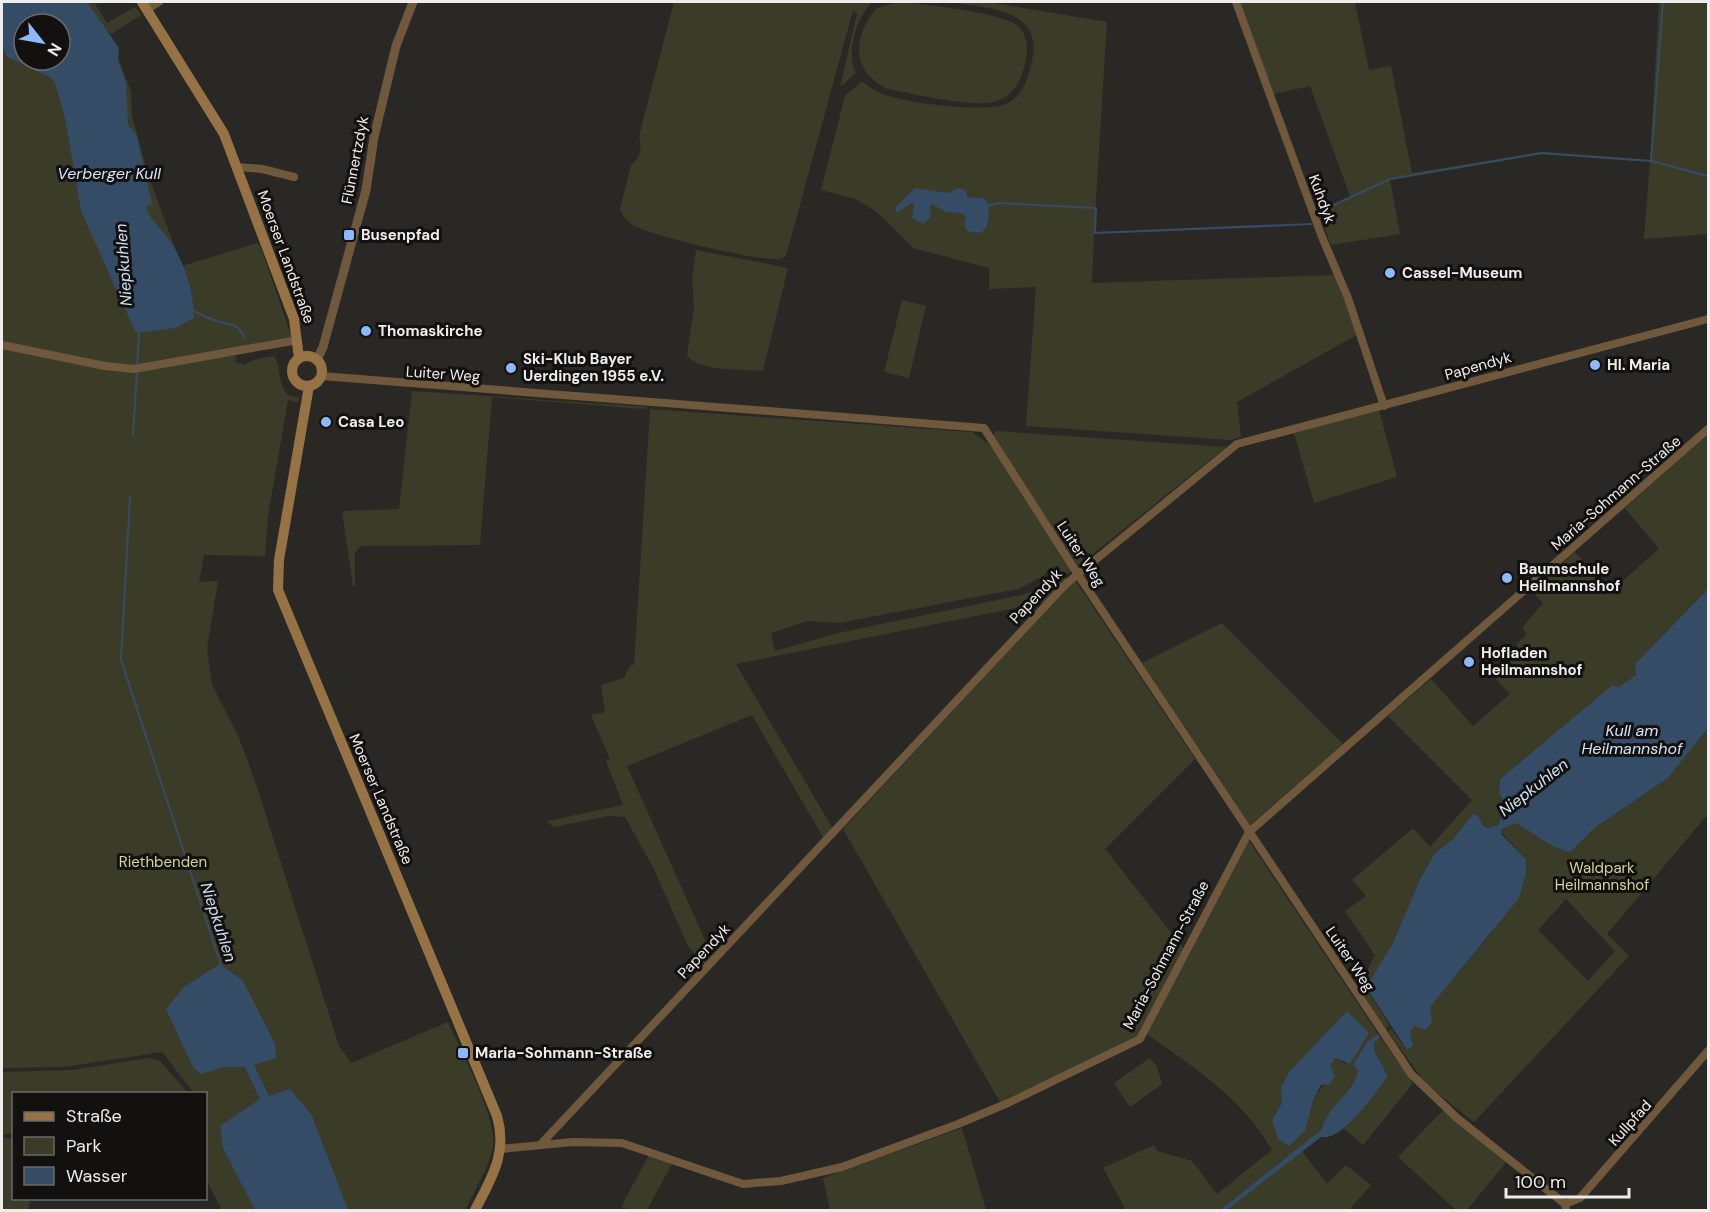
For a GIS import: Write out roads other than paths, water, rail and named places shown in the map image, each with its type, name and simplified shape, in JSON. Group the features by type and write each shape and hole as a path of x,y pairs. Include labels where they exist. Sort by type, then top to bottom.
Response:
{"main road":[{"name":"Moerser Landstraße","path":"144,5 224,134 289,304 298,340 299,358"},
{"path":"308,356 317,360 321,368 321,376 309,387 301,386 292,376 292,367 299,358 308,356"},
{"name":"Moerser Landstraße","path":"309,387 279,560 278,590 497,1116 501,1149 496,1169 475,1210"}],"street":[{"path":"144,5 159,2"},
{"name":"Flünnertzdyk","path":"317,360 323,347 366,190 374,136 396,46 413,2"},
{"name":"Kuhdyk","path":"1236,2 1322,237 1348,298 1384,406"},
{"name":"Moerser Landstraße","path":"237,167 262,169 294,177"},
{"name":"Papendyk","path":"540,1145 1077,573 1237,444 1708,319"},
{"path":"2,345 105,366 137,369 298,340"},
{"name":"Luiter Weg","path":"321,376 984,428 1077,573 1411,1074 1457,1118 1565,1207"},
{"name":"Maria-Sohmann-Straße","path":"501,1149 540,1145 622,1143 743,1184 781,1181 842,1167 1008,1103 1140,1039 1249,832 1708,429"},
{"name":"Kullpfad","path":"1565,1207 1580,1198 1708,1051"}],"water":[{"name":"Verberger Kull","path":"2,2 87,2 119,48 118,61 126,83 128,125 136,133 152,204 146,207 152,219 174,247 183,266 190,287 194,318 175,328 136,333 81,211 65,118 55,83 50,77 39,72 72,72 72,12 12,12 12,59 7,57 2,45"},
{"path":"915,188 947,193 959,188 966,191 967,197 986,199 989,212 987,225 980,232 974,233 966,230 964,224 966,217 961,213 946,212 932,204 929,206 931,216 924,224 912,218 914,204 911,203 897,213 895,208"},
{"name":"Kull am Heilmannshof","path":"1708,589 1708,728 1668,778 1596,827 1570,852 1549,844 1515,823 1501,830 1501,834 1526,859 1526,872 1519,898 1430,1007 1432,1022 1426,1030 1414,1026 1410,1032 1413,1046 1407,1050 1366,987 1393,943 1420,879 1435,853 1453,839 1474,813 1479,817 1483,826 1488,828 1498,825 1506,805 1499,793 1500,779 1613,685 1619,687 1636,675 1635,664"},
{"path":"220,964 243,981 275,1044 276,1058 254,1065 269,1096 290,1089 312,1116 348,1210 255,1210 223,1148 220,1126 260,1099 245,1067 224,1067 201,1074 193,1067 166,1009 184,987"},
{"path":"1347,1011 1369,1033 1350,1064 1335,1058 1330,1065 1335,1076 1330,1084 1321,1085 1313,1101 1305,1131 1289,1146 1278,1139 1272,1120 1282,1103 1281,1087 1290,1071"},
{"path":"1378,1034 1380,1037 1374,1043 1374,1050 1388,1076 1367,1104 1339,1132 1321,1137 1227,1210 1220,1210 1322,1129 1329,1114 1355,1079 1358,1071 1353,1065 1368,1041"}],"waterway":[{"path":"1651,160 1663,2"},
{"path":"1324,224 1319,212 1390,179 1542,153 1651,161 1708,176"},
{"path":"987,206 998,203 1096,208 1095,233 1311,224"},
{"path":"194,311 237,327 244,338"},
{"name":"Niepkuhlen","path":"137,366 139,333"},
{"name":"Niepkuhlen","path":"133,435 137,371"},
{"name":"Niepkuhlen","path":"130,497 121,660 221,965"}],"place":[{"name":"Busenpfad","path":"349,235"},
{"name":"Cassel-Museum","path":"1390,273"},
{"name":"Thomaskirche","path":"366,331"},
{"name":"Hl. Maria","path":"1595,365"},
{"name":"Ski-Klub Bayer Uerdingen 1955 e.V.","path":"511,368"},
{"name":"Casa Leo","path":"326,422"},
{"name":"Baumschule Heilmannshof","path":"1507,578"},
{"name":"Hofladen Heilmannshof","path":"1469,662"},
{"name":"Maria-Sohmann-Straße","path":"463,1053"}],"park label":[{"name":"Riethbenden","path":"163,862"},
{"name":"Waldpark Heilmannshof","path":"1602,876"}]}
